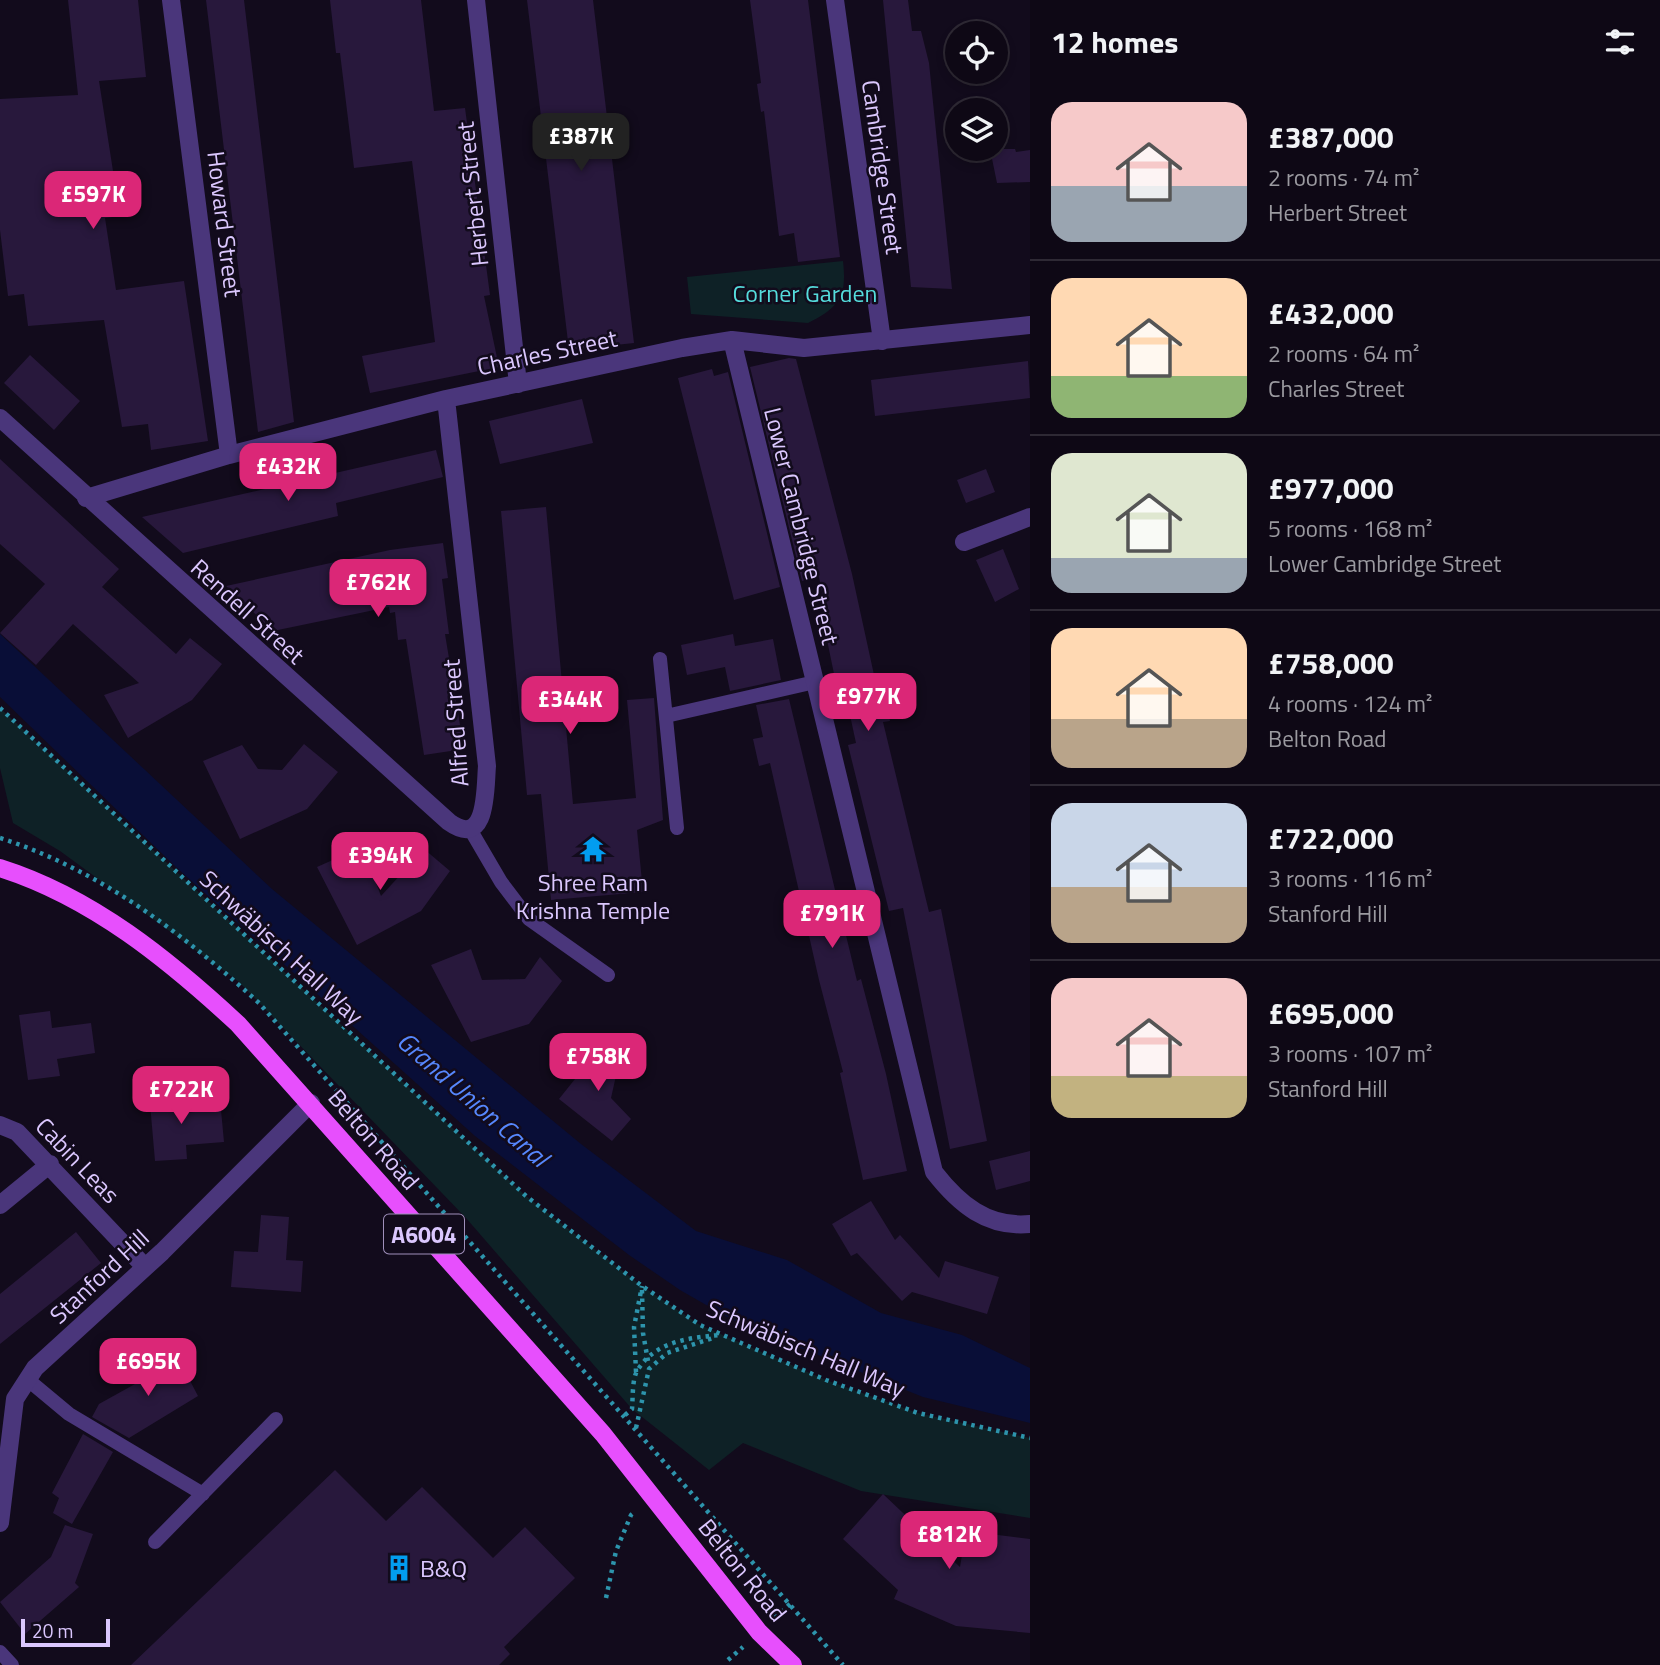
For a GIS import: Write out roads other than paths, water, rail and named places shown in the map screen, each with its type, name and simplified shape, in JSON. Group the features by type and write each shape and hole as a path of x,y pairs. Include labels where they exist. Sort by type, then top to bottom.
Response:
{"main road":[{"name":"Belton Road","path":"0,868 74,901 132,935 189,979 238,1024 603,1434 759,1632 793,1665"}],"street":[{"name":"Howard Street","path":"172,0 229,455"},
{"name":"Herbert Street","path":"476,0 518,384"},
{"name":"Cambridge Street","path":"835,0 882,341"},
{"name":"Charles Street","path":"86,498 229,455 446,399 732,340 804,348 1030,325"},
{"name":"Lower Cambridge Street","path":"732,340 934,1172 954,1197 980,1217 1015,1225 1030,1224"},
{"name":"Alfred Street","path":"446,399 486,766 484,808 478,823 470,829"},
{"name":"Rendell Street","path":"0,418 449,822 458,829 470,829"},
{"path":"964,542 1030,517"},
{"name":"Stanford Hill","path":"0,1523 3,1521 15,1399 35,1368 145,1267 311,1103"},
{"name":"Cabin Leas","path":"0,1125 17,1132 50,1164 145,1267"},
{"path":"0,1205 50,1164"}],"lane":[{"path":"660,659 677,828"},
{"path":"666,716 815,682"},
{"path":"470,829 501,882 529,919 608,975"},
{"path":"27,1379 69,1414 203,1494"},
{"path":"155,1542 276,1419"},
{"path":"0,1652 12,1665"}],"water":[{"name":"Grand Union Canal","path":"0,634 272,889 581,1144 696,1231 787,1260 881,1313 962,1335 1030,1368 1030,1423 923,1397 736,1322 680,1290 629,1255 475,1136 177,868 0,697"}],"place":[{"name":"Shree Ram Krishna Temple","path":"593,849"},
{"name":"B&Q","path":"399,1568"}],"park label":[{"name":"Corner Garden","path":"805,293"}]}
